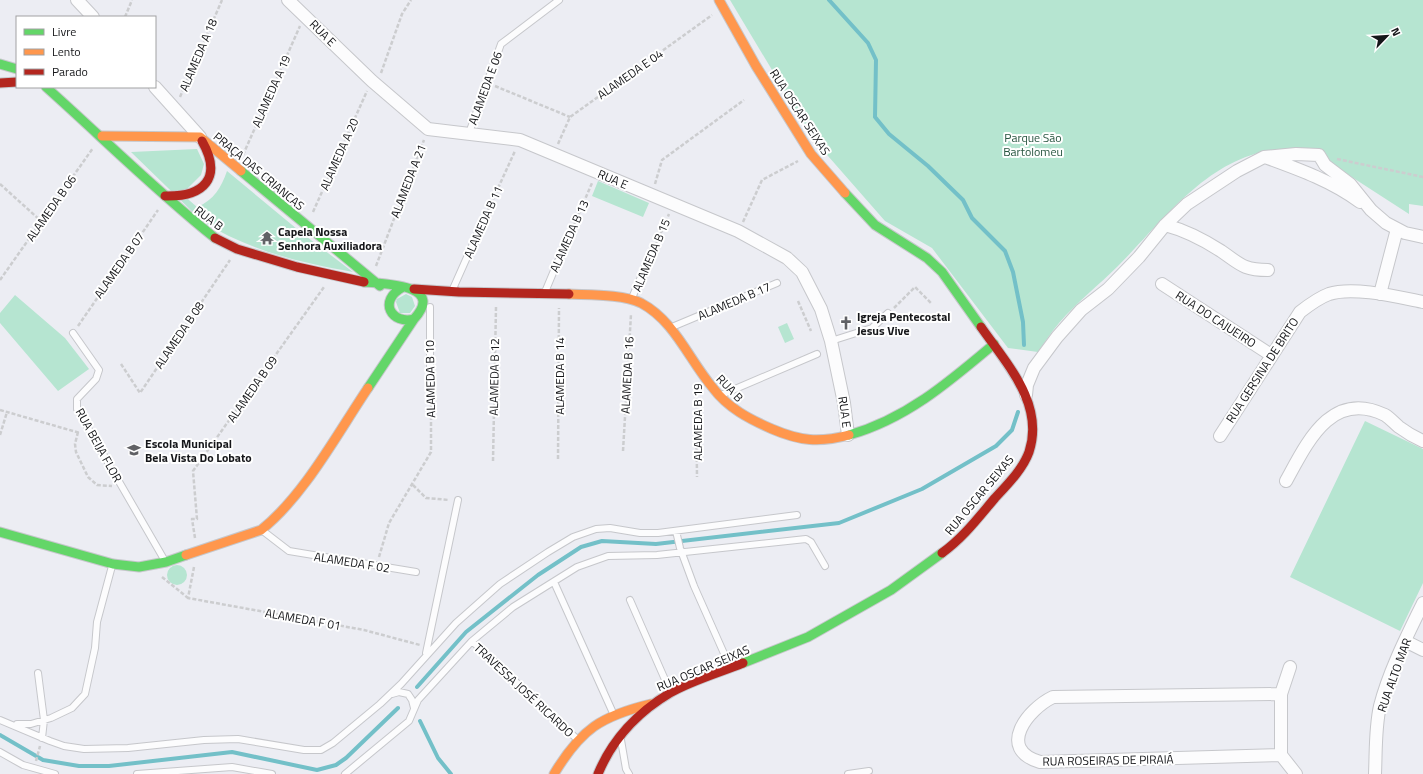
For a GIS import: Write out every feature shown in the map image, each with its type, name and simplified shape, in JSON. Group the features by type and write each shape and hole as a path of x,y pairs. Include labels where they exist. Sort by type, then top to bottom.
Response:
{"street":[{"path":"77,0 92,16"},
{"name":"RUA E","path":"288,0 374,83 428,129 520,140 738,231 776,251 795,265 802,272 816,296 831,341 844,403 848,435"},
{"name":"RUA OSCAR SEIXAS","path":"598,774 602,763 620,736 651,704 671,692 808,637 880,597 957,542 1016,474 1028,453 1034,430 1033,420 1026,395 994,344 935,264 875,226 811,154 756,66 721,4"},
{"path":"0,64 16,69"},
{"path":"0,84 16,82"},
{"name":"RUA B","path":"46,88 102,136 166,197 206,232 237,249 332,276 380,285"},
{"path":"156,88 200,137 211,156 212,166 208,180 204,186 189,195 166,197"},
{"path":"169,137 176,133 181,127 177,112"},
{"name":"PRAÇA DAS CRIANCAS","path":"102,136 200,137 306,226 380,285"},
{"path":"1026,395 1027,385 1034,368 1057,338 1081,310 1108,289 1139,257 1165,225 1187,204 1237,171 1264,156 1296,154 1319,155 1327,168 1354,188 1371,210"},
{"path":"1264,156 1300,170 1334,186 1347,193 1371,210 1386,223 1405,233 1423,237"},
{"path":"1165,225 1178,228 1221,251 1237,264 1248,268 1268,270"},
{"path":"1380,294 1398,229"},
{"name":"RUA DO CAJUEIRO","path":"1162,284 1271,355"},
{"path":"0,532 113,564 132,567 166,562 262,530 287,506 354,412 417,317 423,304 422,298 414,289 380,285 393,315 403,321 417,317 452,292"},
{"path":"391,355 394,339 389,300 394,291 403,287"},
{"name":"RUA B","path":"414,289 452,292 560,293 631,300 650,309 670,328 696,368 719,396 740,414 784,434 806,440 817,440 848,435 872,429 907,412 934,394 994,344"},
{"name":"RUA GERSINA DE BRITO","path":"1220,436 1300,312 1314,301 1329,294 1343,291 1380,294 1423,302"},
{"path":"1010,368 1034,368"},
{"path":"1286,481 1312,435 1324,421 1338,413 1352,409 1372,410 1387,416 1409,434 1423,441"},
{"name":"RUA ALTO MAR","path":"1375,774 1380,706 1405,641 1423,603"},
{"path":"1405,641 1423,650"},
{"path":"1290,667 1281,694 1281,756 1296,774"},
{"name":"RUA ROSEIRAS DE PIRAIÁ","path":"1281,694 1053,697 1030,712 1019,734 1018,743 1022,753 1032,760 1040,762 1281,756"},
{"path":"554,774 577,739 614,714 651,704"}],"lane":[{"name":"ALAMEDA E 06","path":"469,133 501,44 559,0"},
{"name":"ALAMEDA B 11","path":"452,292 480,228"},
{"name":"ALAMEDA B 15","path":"631,300 652,251"},
{"name":"ALAMEDA B 13","path":"544,293 558,261"},
{"name":"ALAMEDA B 17","path":"670,328 777,283"},
{"name":"ALAMEDA B 10","path":"430,379 435,303"},
{"path":"831,341 872,328 888,313"},
{"name":"RUA BEIJA FLOR","path":"73,333 99,370 96,379 76,399 77,409 166,562"},
{"path":"719,396 817,354"},
{"path":"426,655 458,500"},
{"path":"0,714 7,721 42,738 64,746 84,749 128,748 204,740 238,739 315,751 327,747 390,695 456,623 500,584 573,537 588,531 604,528 640,533 677,533 797,516"},
{"name":"ALAMEDA F 02","path":"262,530 289,551 416,572"},
{"path":"677,533 681,550 694,586 730,668"},
{"path":"345,774 406,724 421,696 472,641 513,607 577,566 603,557 657,555 681,550 806,539 811,542 825,566"},
{"path":"0,720 23,725 44,720 72,708 85,694 95,648 96,622 113,564"},
{"path":"554,582 614,714"},
{"path":"630,600 671,692"},
{"name":"TRAVESSA JOSÉ RICARDO","path":"472,641 577,739"},
{"path":"38,673 44,720 42,738"},
{"path":"390,695 399,692 408,694 412,700 414,708"},
{"path":"620,736 626,769 629,774"},
{"path":"0,752 34,771 55,774"},
{"path":"137,774 232,767 272,774"},
{"path":"848,774 869,771"}],"path":[{"path":"125,16 132,0"},
{"name":"ALAMEDA A 18","path":"177,112 222,0"},
{"name":"ALAMEDA A 20","path":"306,226 374,83 402,14 411,0"},
{"name":"ALAMEDA E 04","path":"553,154 570,117 721,4"},
{"name":"ALAMEDA A 19","path":"237,168 305,15"},
{"path":"487,83 570,117"},
{"path":"651,195 662,160 744,100"},
{"name":"ALAMEDA A 21","path":"372,278 428,129"},
{"name":"ALAMEDA B 06","path":"0,280 102,136"},
{"name":"ALAMEDA B 11","path":"480,228 515,151"},
{"path":"738,231 762,180 811,154"},
{"path":"1319,155 1423,177"},
{"name":"ALAMEDA B 13","path":"558,261 594,179"},
{"path":"0,184 41,221"},
{"name":"ALAMEDA B 07","path":"73,333 166,197"},
{"name":"ALAMEDA B 15","path":"652,251 670,210"},
{"name":"ALAMEDA B 08","path":"121,364 140,393 237,249"},
{"name":"ALAMEDA B 09","path":"197,552 192,519 197,519 193,471 332,276"},
{"path":"899,302 915,287 931,302"},
{"name":"ALAMEDA B 12","path":"492,461 496,293"},
{"name":"ALAMEDA B 14","path":"558,459 560,293"},
{"name":"ALAMEDA B 16","path":"623,451 631,300"},
{"path":"798,301 811,331"},
{"name":"ALAMEDA B 10","path":"413,485 431,452 430,379"},
{"name":"ALAMEDA B 19","path":"696,391 697,477"},
{"path":"0,410 92,436"},
{"path":"0,435 7,412"},
{"path":"78,432 75,444 76,452 88,477 97,485 102,487 121,485"},
{"path":"377,565 389,523 413,485 426,498 458,500"},
{"path":"188,598 197,552"},
{"name":"ALAMEDA F 01","path":"147,566 188,598 364,630 418,644"},
{"path":"34,771 42,738"}],"green space":[{"name":"Parque São Bartolomeu","path":"730,0 1423,0 1423,206 1409,204 1409,214 1327,161 1327,155 1313,151 1269,151 1243,158 1219,170 1176,205 1118,266 1066,315 1053,330 1038,352 1008,348 932,248 885,221 814,140"},
{"path":"197,149 204,164 201,175 182,194 197,207 208,201 216,193 227,171 303,234 353,272 275,254 256,248 220,231 202,221 131,152"},
{"path":"598,181 649,203 643,217 592,196"},
{"path":"406,294 412,297 415,306 410,313 400,313 396,302 397,299"},
{"path":"15,295 65,338 89,369 58,391 0,323 0,313"},
{"path":"787,323 794,339 785,343 778,327"},
{"path":"1365,421 1423,449 1423,583 1400,631 1290,577"},
{"path":"177,565 184,568 187,575 184,582 177,585 170,582 167,575 170,568"}],"waterway":[{"path":"829,0 868,43 876,60 875,117 889,134 928,166 963,200 972,218 1005,251 1013,272 1023,322 1024,345"},
{"path":"417,687 466,632 538,575 581,547 602,541 656,544 839,523 922,489 996,446 1012,430 1018,412"},
{"path":"0,735 43,760 79,766 109,766 232,752 317,770 336,765 346,758 398,708"},
{"path":"420,721 438,758 451,774"}],"traffic: fast":[{"path":"0,64 16,69"},
{"path":"47,88 150,183 215,238"},
{"path":"241,171 380,286"},
{"path":"845,193 875,225 927,258 942,272 981,327"},
{"path":"364,282 397,285 408,288 418,292 422,299 422,307 414,319 406,320 399,318 390,310 389,305 391,299 395,293 403,287"},
{"path":"368,388 414,319"},
{"path":"849,435 870,428 889,419 926,398 994,344"},
{"path":"0,532 113,564 139,567 166,562 186,555"},
{"path":"743,663 808,637 891,590 942,553"}],"traffic: slow":[{"path":"719,0 756,66 811,154 845,193"},
{"path":"102,136 200,137 241,171"},
{"path":"569,294 625,298 641,303 653,311 672,330 704,377 719,395 732,407 755,421 782,433 810,440 838,438 849,435"},
{"path":"186,555 261,530 277,516 292,500 319,464 368,388"},
{"path":"554,774 583,735 594,727 619,714 651,704"}],"traffic: jam":[{"path":"0,83 16,82"},
{"path":"165,196 190,193 199,189 206,183 210,175 211,165 202,141"},
{"path":"215,238 237,249 297,267 364,282"},
{"path":"414,289 459,292 569,294"},
{"path":"942,553 957,541 1019,471 1029,452 1033,434 1032,417 1020,385 981,327"},
{"path":"598,774 618,738 647,709 678,689 743,663"}],"place":[{"name":"Capela Nossa Senhora Auxiliadora","path":"267,238"},
{"name":"Igreja Pentecostal Jesus Vive","path":"846,323"},
{"name":"Escola Municipal Bela Vista Do Lobato","path":"134,450"}]}
